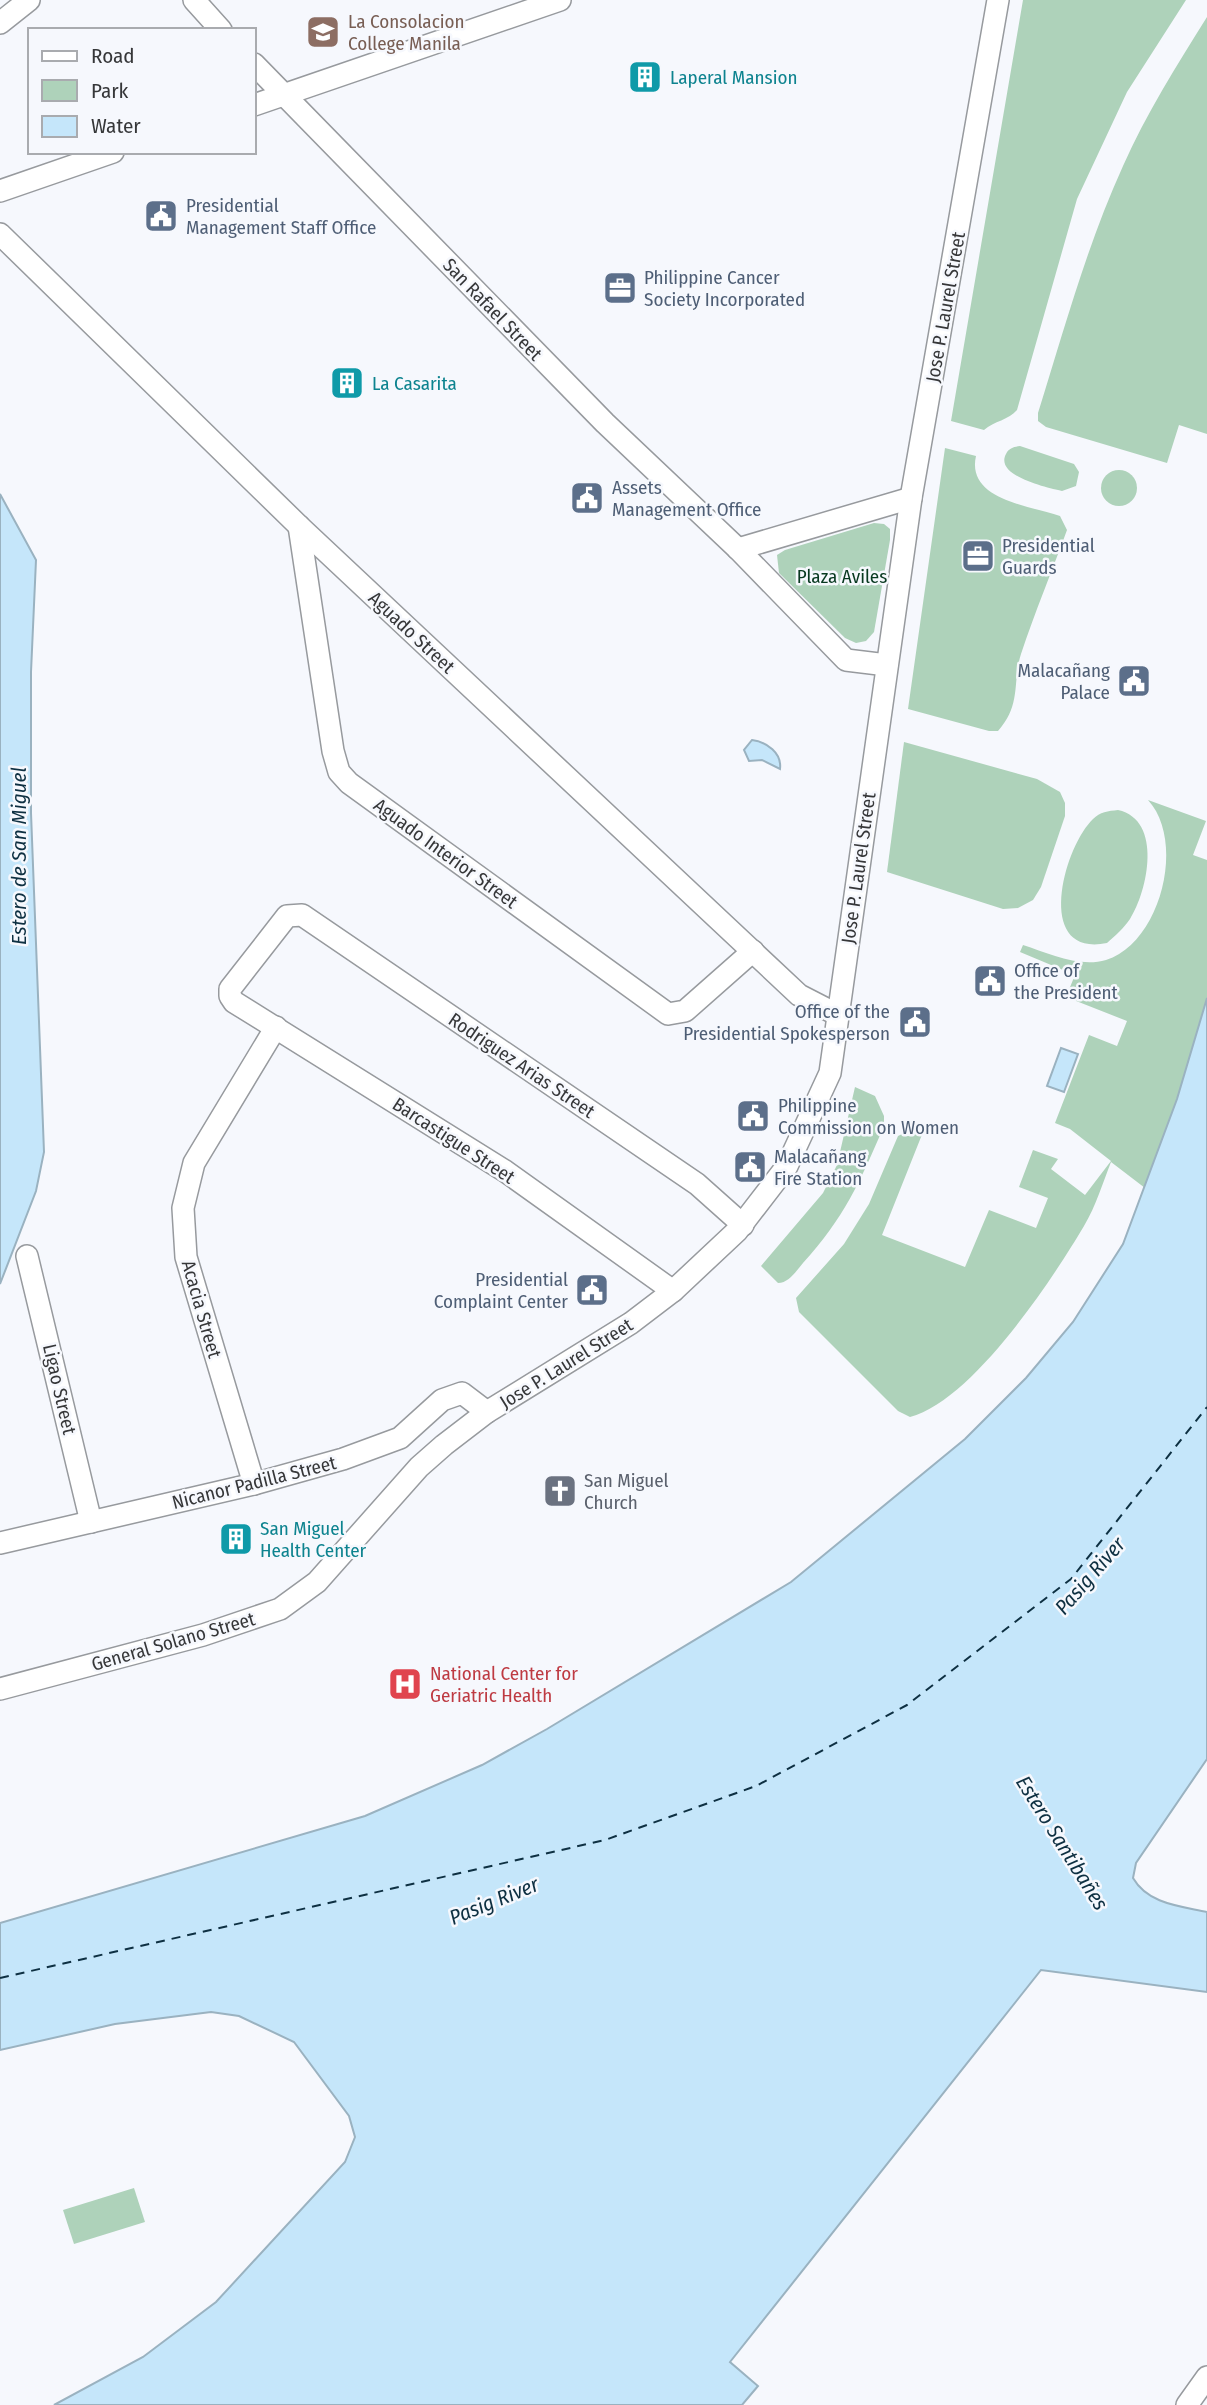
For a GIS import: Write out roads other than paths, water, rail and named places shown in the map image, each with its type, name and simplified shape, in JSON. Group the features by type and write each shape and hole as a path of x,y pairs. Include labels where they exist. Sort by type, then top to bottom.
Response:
{"street":[{"path":"0,23 29,0"},
{"path":"194,0 219,28"},
{"path":"256,104 560,0"},
{"name":"Jose P. Laurel Street","path":"359,1533 419,1467 486,1412 631,1323 673,1291 743,1225 787,1166 830,1073 836,1014 911,498 998,0"},
{"name":"San Rafael Street","path":"256,66 606,423 738,549 846,660 887,665"},
{"path":"0,191 107,154"},
{"name":"Aguado Street","path":"0,234 299,526 799,995 836,1014"},
{"path":"738,549 911,498"},
{"name":"Aguado Interior Street","path":"299,526 333,751 339,772 349,783 668,1014 685,1011 753,951"},
{"name":"Rodriguez Arias Street","path":"229,996 230,989 287,916 295,913 302,915 697,1184 743,1225"},
{"name":"Barcastigue Street","path":"229,996 505,1171 673,1291"},
{"name":"Acacia Street","path":"254,1485 186,1257 183,1208 194,1163 276,1027"},
{"name":"Ligao Street","path":"27,1256 91,1522"},
{"name":"Nicanor Padilla Street","path":"0,1543 254,1485 343,1459 400,1438 442,1400 462,1393 486,1412"},
{"name":"General Solano Street","path":"0,1689 203,1635 280,1609 317,1582 359,1533"},
{"path":"1187,2405 1207,2377"}],"water":[{"name":"Estero de San Miguel","path":"0,494 36,560 31,672 31,813 44,1152 36,1191 0,1284"},
{"path":"752,740 763,743 776,753 780,769 762,760 749,761 744,750"},
{"path":"1207,998 1207,1759 1136,1863 1133,1878 1139,1887 1156,1899 1207,1912 1207,1992 1041,1970 730,2362 758,2386 742,2405 54,2405 143,2357 216,2302 345,2162 355,2137 349,2116 294,2042 239,2016 211,2012 115,2024 0,2050 0,1923 365,1816 482,1765 547,1729 791,1582 965,1439 1026,1378 1073,1322 1123,1244 1177,1099"},
{"path":"1061,1048 1078,1054 1064,1092 1047,1086"}],"place":[{"name":"La Consolacion College Manila","path":"323,32"},
{"name":"Laperal Mansion","path":"645,77"},
{"name":"Presidential Management Staff Office","path":"161,216"},
{"name":"Philippine Cancer Society Incorporated","path":"620,288"},
{"name":"La Casarita","path":"347,383"},
{"name":"Assets Management Office","path":"587,498"},
{"name":"Presidential Guards","path":"978,556"},
{"name":"Malacañang Palace","path":"1134,681"},
{"name":"Office of the President","path":"990,981"},
{"name":"Office of the Presidential Spokesperson","path":"915,1022"},
{"name":"Philippine Commission on Women","path":"753,1116"},
{"name":"Malacañang Fire Station","path":"750,1167"},
{"name":"Presidential Complaint Center","path":"592,1290"},
{"name":"San Miguel Church","path":"560,1491"},
{"name":"San Miguel Health Center","path":"236,1539"},
{"name":"National Center for Geriatric Health","path":"405,1684"}],"park label":[{"name":"Plaza Aviles","path":"842,576"}],"water label":[{"name":"Pasig River","path":"1090,1576"},
{"name":"Estero Santibañes","path":"1062,1843"},
{"name":"Pasig River","path":"494,1901"}]}
